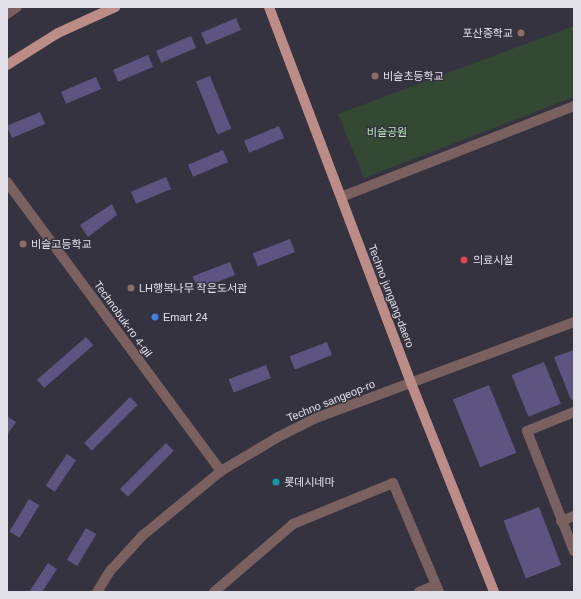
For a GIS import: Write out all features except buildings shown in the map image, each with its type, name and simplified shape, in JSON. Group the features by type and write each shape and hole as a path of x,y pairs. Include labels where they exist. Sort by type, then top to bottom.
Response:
{"main road":[{"path":"7,65 58,33 114,7"},
{"name":"Techno jungang-daero","path":"269,7 411,383 494,592"}],"street":[{"path":"7,14 17,7"},
{"path":"341,197 574,106"},
{"name":"Technobuk-ro 4-gil","path":"7,182 220,471"},
{"name":"Techno sangeop-ro","path":"97,592 111,570 142,536 220,471 316,418 574,322"},
{"path":"574,412 527,431 574,551"},
{"path":"214,592 292,524 393,483 438,588 419,592"},
{"path":"561,521 574,516"}],"green space":[{"name":"비슬공원","path":"574,26 574,97 364,178 338,114"}],"place":[{"name":"포산중학교","path":"521,33"},
{"name":"비슬초등학교","path":"375,76"},
{"name":"비슬고등학교","path":"23,244"},
{"name":"의료시설","path":"464,260"},
{"name":"LH행복나무 작은도서관","path":"131,288"},
{"name":"Emart 24","path":"155,317"},
{"name":"롯데시네마","path":"276,482"}]}
